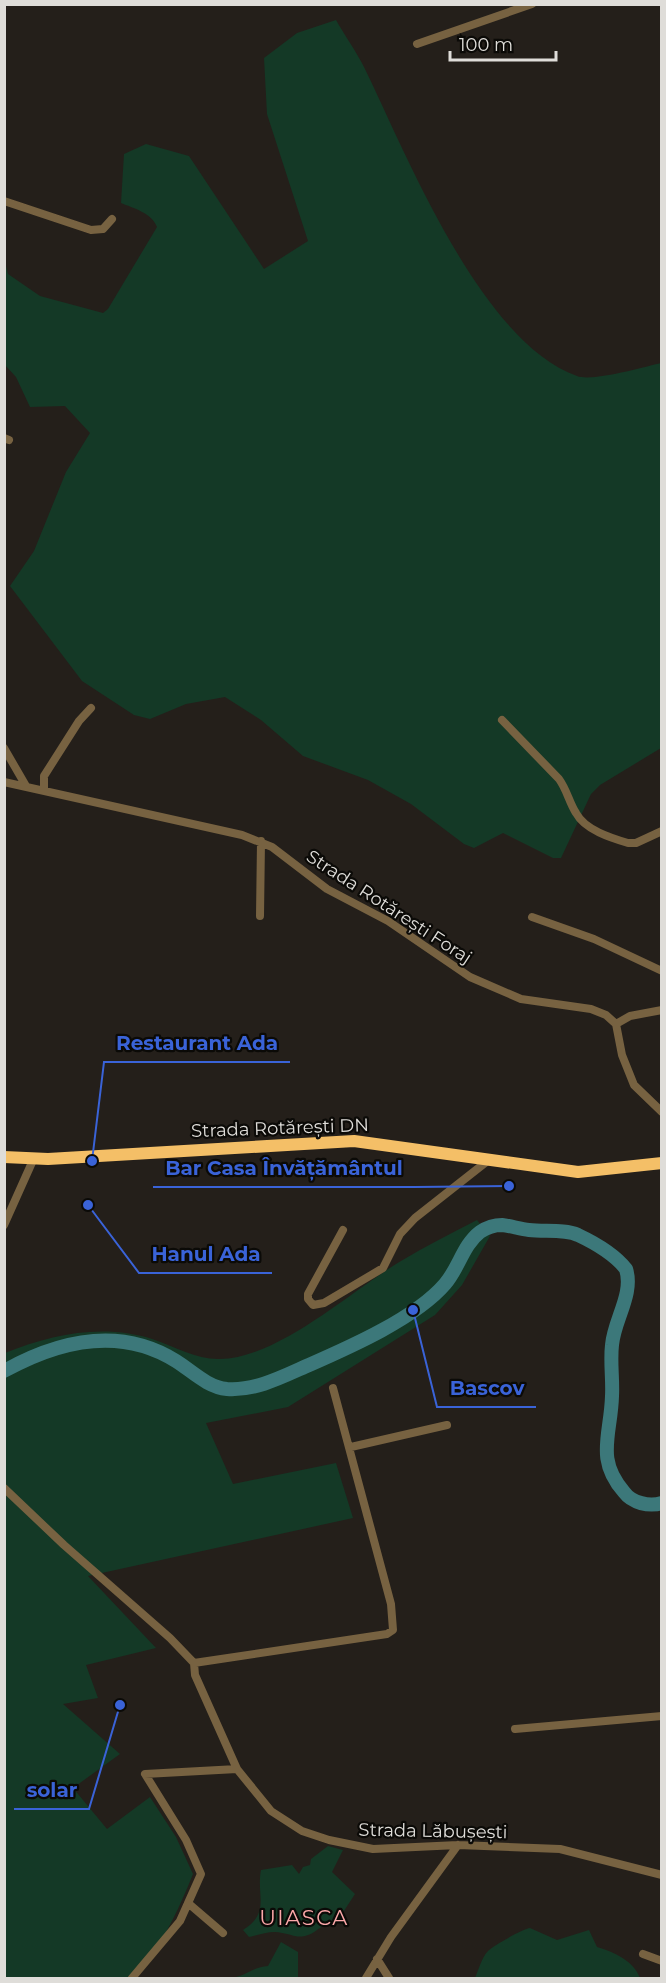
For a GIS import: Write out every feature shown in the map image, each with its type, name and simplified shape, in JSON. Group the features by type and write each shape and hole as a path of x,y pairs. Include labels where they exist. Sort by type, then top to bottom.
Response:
{"highway":[{"name":"Strada Rotărești DN","path":"4,1157 72,1158 354,1141 578,1172 662,1162"}],"street":[{"path":"417,44 532,4"},
{"path":"4,201 91,230 103,229 112,219"},
{"path":"44,790 44,776 79,721 91,708"},
{"path":"502,720 559,779 567,790 575,812 587,825 628,843 636,843 662,831"},
{"path":"4,748 26,786"},
{"name":"Strada Rotărești Foraj","path":"4,782 261,841 282,854 327,889 388,921 470,977 521,999 599,1011 616,1024"},
{"path":"260,916 261,841"},
{"path":"532,917 594,939 662,971"},
{"path":"662,1010 630,1016 616,1024 627,1072 634,1085 662,1112"},
{"path":"4,1225 34,1158"},
{"path":"343,1230 308,1294 308,1299 313,1305 324,1304 383,1268 400,1234 415,1218 490,1159"},
{"path":"4,1488 64,1545 170,1638 194,1663 387,1634 393,1630 392,1604 351,1447 333,1388"},
{"path":"351,1447 447,1425"},
{"name":"Strada Lăbușești","path":"194,1663 195,1674 237,1769 270,1811 285,1822 320,1837 373,1849 458,1845 560,1849 662,1875"},
{"path":"515,1729 662,1716"},
{"path":"132,1978 180,1921 201,1874 186,1840 145,1774 237,1769"},
{"path":"366,1978 458,1845"},
{"path":"188,1903 223,1933"},
{"path":"643,1954 662,1961"},
{"path":"377,1959 389,1978"}],"green space":[{"path":"336,20 358,55 450,241 478,286 509,325 542,356 577,376 606,376 661,363 661,748 600,785 591,794 561,858 553,858 503,833 474,848 464,844 411,804 368,780 303,756 261,720 225,697 186,704 150,719 134,715 82,681 10,586 34,551 66,472 90,433 65,406 30,407 16,377 5,365 4,258 8,274 40,296 103,313 108,309 157,227 147,215 121,203 124,154 146,144 189,156 264,269 308,241 267,114 264,58 297,33"},
{"path":"477,1220 490,1236 462,1285 435,1315 288,1407 206,1423 233,1484 336,1463 353,1518 88,1576 156,1648 86,1665 98,1698 63,1704 120,1754 73,1788 107,1829 150,1797 176,1837 193,1874 175,1916 160,1942 132,1978 5,1978 5,1353 60,1336 117,1332 155,1340 212,1359 243,1356 290,1335 401,1261"},
{"path":"328,1846 343,1850 332,1872 355,1894 338,1920 329,1922 305,1936 274,1932 249,1937 243,1930 252,1923 260,1910 261,1870 292,1865 299,1874 303,1867 310,1865 311,1859"},
{"path":"530,1928 557,1940 589,1930 597,1947 628,1962 640,1978 475,1978 488,1951"},
{"path":"281,1942 298,1952 298,1978 229,1978 268,1966"}],"waterway":[{"path":"4,1371 67,1345 111,1341 155,1350 176,1361 206,1382 220,1388 249,1388 290,1374 400,1320 433,1297 454,1271 469,1243 485,1229 502,1225 529,1230 572,1233 604,1250 626,1269 628,1278 626,1297 612,1345 612,1396 607,1457 615,1480 627,1496 641,1503 652,1505 662,1503"}],"place":[{"name":"Restaurant Ada","path":"92,1161"},
{"name":"Bar Casa Învățământul","path":"509,1186"},
{"name":"Hanul Ada","path":"88,1205"},
{"name":"Bascov","path":"413,1310"},
{"name":"solar","path":"120,1705"}],"district":[{"name":"UIASCA","path":"304,1918"}]}
